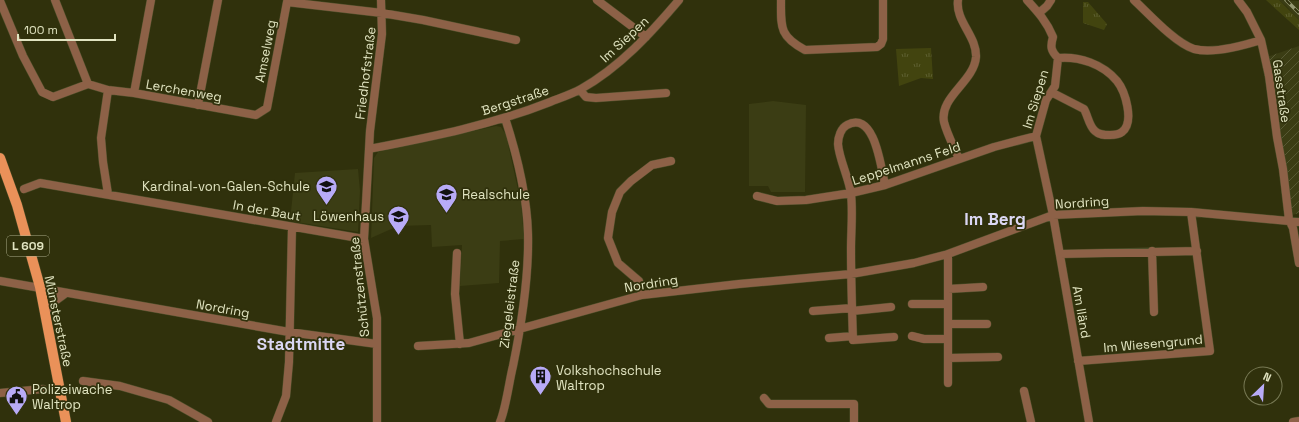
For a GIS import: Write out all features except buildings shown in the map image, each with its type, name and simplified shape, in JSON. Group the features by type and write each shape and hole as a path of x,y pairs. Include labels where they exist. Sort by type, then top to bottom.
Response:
{"main road":[{"name":"Münsterstraße","path":"0,158 17,205 40,287 66,422"}],"street":[{"path":"0,1 23,56 42,92 53,97 88,84 55,0"},
{"path":"134,93 151,0"},
{"path":"198,105 218,0"},
{"name":"Friedhofstraße","path":"369,149 382,34 381,0"},
{"path":"597,0 646,37"},
{"name":"Im Siepen","path":"580,90 615,66 646,37 679,0"},
{"path":"781,0 781,27 786,36 796,45 805,50 877,47 881,44 883,39 883,0"},
{"path":"958,0 957,6 959,16 972,42 976,58 969,76 951,97 945,108 944,120 959,158"},
{"name":"Im Siepen","path":"1027,0 1040,13 1047,24 1053,37 1050,46 1052,52 1058,58 1055,86 1046,100 1036,136 1053,215"},
{"path":"1040,13 1051,0"},
{"path":"1134,0 1178,41 1193,49 1208,51 1242,46 1261,40"},
{"name":"Gasstraße","path":"1238,0 1247,12 1261,40 1268,76 1276,137 1284,169 1289,220 1293,228 1299,262"},
{"name":"Amselweg","path":"256,115 267,108 287,2 382,13 423,20 516,40"},
{"path":"1051,92 1084,109 1092,128 1096,133 1102,135 1117,135 1125,129 1127,122 1127,102 1123,91 1116,81 1095,65 1083,60 1068,57 1058,58"},
{"name":"Lerchenweg","path":"88,84 108,90 134,93 256,115"},
{"path":"108,90 101,138 108,194"},
{"path":"580,90 586,97 596,98 666,93"},
{"name":"Bergstraße","path":"369,149 439,135 505,118 536,108 580,90"},
{"name":"Ziegeleistraße","path":"500,422 521,330 527,276 528,233 516,154 505,118"},
{"path":"885,185 873,137 866,126 860,123 847,125 842,130 838,144 851,193 853,340 894,338"},
{"name":"Leppelmanns Feld","path":"757,196 777,201 806,200 851,193 885,185 959,158 1036,136"},
{"name":"Schützenstraße","path":"369,149 364,239 377,318 377,422"},
{"path":"642,294 639,280 618,263 608,238 612,212 620,192 631,180 652,165 671,162"},
{"name":"In der Baut","path":"24,189 40,183 364,239"},
{"name":"Nordring","path":"418,346 470,343 521,330 587,309 642,294 851,274 914,263 948,254 1053,215 1136,212 1192,212 1299,222"},
{"name":"Im Wiesengrund","path":"1078,361 1210,351 1192,212"},
{"name":"Am Iländ","path":"1053,215 1088,422"},
{"path":"276,422 286,396 290,343 292,227"},
{"path":"1152,250 1154,312"},
{"path":"1060,254 1152,250 1197,250"},
{"path":"457,253 455,294 460,344"},
{"path":"948,254 948,383"},
{"name":"Nordring","path":"0,281 289,332 377,344"},
{"path":"948,289 983,288"},
{"path":"45,312 55,301 66,293"},
{"path":"912,304 948,304"},
{"path":"813,311 891,307"},
{"path":"948,324 987,324"},
{"path":"829,338 853,336"},
{"path":"912,336 924,339 948,339"},
{"path":"948,358 998,357"},
{"path":"83,381 120,386 169,400 208,422"},
{"path":"0,393 43,389"},
{"path":"1024,390 1031,422"},
{"path":"764,398 769,404 854,404 854,422"},
{"path":"1293,422 1299,421"}],"shaded area":[{"path":"1279,0 1299,1 1299,20 1286,6"},
{"path":"1299,46 1299,213 1292,215 1261,59"},
{"path":"773,101 806,105 805,192 771,192 768,186 749,186 749,104"},
{"name":"Realschule","path":"496,126 501,127 506,135 521,203 524,239 500,241 499,283 460,286 462,245 432,247 431,225 398,226 371,238 374,158 378,152"},
{"name":"Kardinal-von-Galen-Schule","path":"358,169 360,191 358,232 290,221 295,173"}],"green space":[{"path":"1266,0 1279,0 1299,20 1299,30"},
{"path":"1083,2 1088,2 1107,24 1104,30 1083,23"},
{"path":"931,48 933,79 921,78 899,86 896,49"}],"railway":[{"path":"1286,0 1299,13"}],"place":[{"name":"Kardinal-von-Galen-Schule","path":"326,206"},
{"name":"Realschule","path":"447,214"},
{"name":"Löwenhaus","path":"399,236"},
{"name":"Volkshochschule Waltrop","path":"540,396"},
{"name":"Polizeiwache Waltrop","path":"16,416"}],"district":[{"name":"Im Berg","path":"995,219"},
{"name":"Stadtmitte","path":"301,344"}]}
